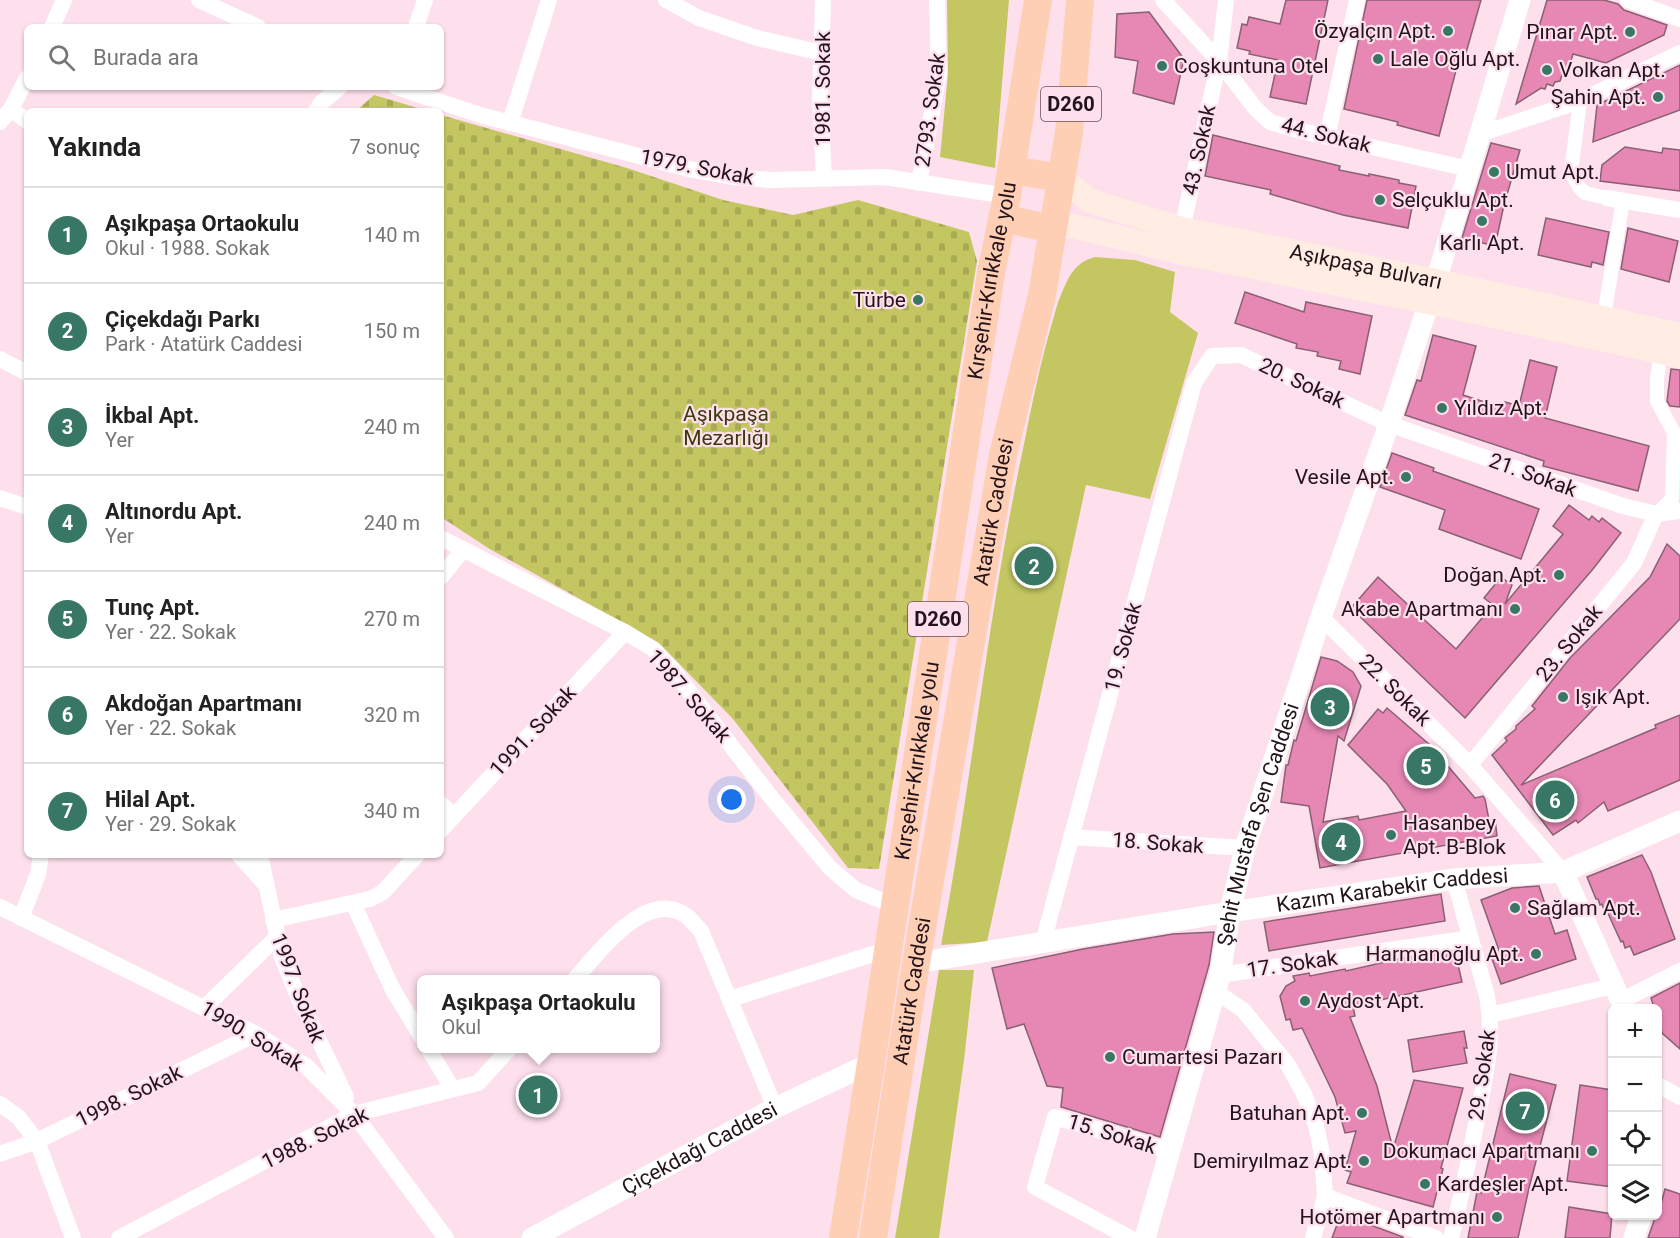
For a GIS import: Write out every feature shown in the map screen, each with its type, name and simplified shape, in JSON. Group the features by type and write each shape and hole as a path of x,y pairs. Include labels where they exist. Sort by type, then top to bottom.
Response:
{"highway":[{"name":"Kırşehir-Kırıkkale yolu","path":"843,1238 991,273 1038,0"},
{"name":"Atatürk Caddesi","path":"873,1238 916,963 1003,455 1042,295 1069,132 1080,0"},
{"path":"1006,195 1060,178"},
{"path":"1006,195 1052,229"}],"main road":[{"name":"Aşıkpaşa Bulvarı","path":"1060,178 1090,201 1182,229 1432,291 1670,354"},
{"name":"Aşıkpaşa Bulvarı","path":"1052,229 1072,226 1183,253 1604,316 1680,335"}],"street":[{"path":"53,24 64,0"},
{"path":"199,0 251,24"},
{"path":"417,24 425,0"},
{"path":"510,123 549,0"},
{"path":"666,0 699,18 757,38 822,53"},
{"name":"1981. Sokak","path":"823,0 820,101 824,178"},
{"name":"2793. Sokak","path":"919,183 939,74 938,0"},
{"name":"44. Sokak","path":"1163,0 1219,61 1255,108 1270,122 1469,169"},
{"name":"43. Sokak","path":"1182,229 1219,61 1227,0"},
{"path":"1327,137 1358,0"},
{"name":"Şehit Mustafa Şen Caddesi","path":"1145,1238 1218,983 1230,912 1245,848 1432,291 1520,0"},
{"path":"1628,0 1680,19"},
{"path":"1480,134 1580,100 1680,52"},
{"path":"24,83 5,116 24,120"},
{"path":"318,108 336,90"},
{"name":"1979. Sokak","path":"406,90 510,123 689,169 734,177 771,180 885,177 1006,195"},
{"path":"1580,100 1571,172 1579,187 1585,193 1680,210"},
{"path":"1604,316 1615,199"},
{"path":"1656,514 1671,499 1674,433 1658,401 1657,378 1670,354"},
{"name":"20. Sokak","path":"1212,356 1241,355 1389,423"},
{"name":"19. Sokak","path":"1043,942 1194,383 1212,356"},
{"path":"0,359 24,371"},
{"name":"21. Sokak","path":"1389,423 1623,506 1656,514 1680,511"},
{"path":"0,498 24,506"},
{"name":"23. Sokak","path":"1470,765 1634,563 1656,514"},
{"name":"1987. Sokak","path":"444,540 625,632 653,649 671,668 770,796 830,868 856,890 895,906"},
{"path":"444,573 463,550"},
{"name":"22. Sokak","path":"1321,617 1470,765 1563,872"},
{"name":"1991. Sokak","path":"444,827 625,632"},
{"path":"444,807 454,816"},
{"name":"Kazım Karabekir Caddesi","path":"916,963 1230,912 1454,879 1563,872 1680,820"},
{"name":"18. Sokak","path":"1071,837 1245,848"},
{"path":"21,918 38,874 41,858"},
{"path":"242,858 266,884"},
{"name":"1997. Sokak","path":"261,858 282,957 354,1114"},
{"path":"273,920 370,899 383,892 414,858"},
{"path":"1563,872 1619,998"},
{"name":"29. Sokak","path":"1451,1238 1491,1045 1490,1015 1454,879"},
{"path":"353,903 393,990 417,1029"},
{"name":"1990. Sokak","path":"0,907 205,1007 256,1034 306,1066 354,1114 446,1238"},
{"path":"579,975 627,922 647,913 668,909 687,916 701,931 775,1108"},
{"path":"205,1007 277,937"},
{"name":"17. Sokak","path":"1218,983 1471,938"},
{"path":"730,999 889,949"},
{"path":"1490,1015 1619,998 1680,971"},
{"path":"1218,983 1288,1065 1304,1094 1316,1125 1322,1154 1325,1196 1312,1238"},
{"name":"1998. Sokak","path":"0,1154 37,1141 256,1034"},
{"path":"431,1053 452,1088"},
{"name":"1988. Sokak","path":"119,1238 354,1114 478,1083 505,1053"},
{"name":"Çiçekdağı Caddesi","path":"532,1238 775,1108 871,1063"},
{"path":"1662,1087 1680,1097"},
{"path":"0,1104 18,1117 37,1141 74,1238"},
{"name":"15. Sokak","path":"1130,1238 1035,1187 1055,1117 1169,1151"},
{"path":"1325,1196 1436,1238"},
{"path":"1634,1238 1639,1220"}],"green space":[{"path":"947,0 1009,0 995,168 940,157 948,74"},
{"path":"374,95 418,108 359,108"},
{"name":"Aşıkpaşa Mezarlığı","path":"444,116 627,168 723,200 793,215 858,200 969,232 977,261 879,869 848,868 733,719 659,643 488,548 444,519"},
{"path":"1095,257 1135,260 1175,272 1170,312 1198,333 1150,499 1086,485 987,942 941,945 1000,572 1035,389 1050,330 1064,288 1077,267"},
{"path":"939,970 974,970 939,1238 895,1238"}],"building":[{"path":"1286,0 1328,0 1306,104 1270,97 1278,60 1249,54 1250,51 1237,48 1242,24 1247,25 1249,17 1280,24"},
{"path":"1367,0 1481,0 1466,53 1461,51 1439,136 1397,125 1398,122 1344,109"},
{"path":"1547,0 1604,0 1618,4 1624,10 1667,25 1664,35 1606,63 1573,54 1566,77 1562,75 1560,81 1555,82 1553,86 1547,84 1545,89 1541,88 1516,104"},
{"name":"Coşkuntuna Otel","path":"1149,12 1184,59 1174,104 1133,93 1138,61 1115,57 1117,14"},
{"path":"1680,65 1680,110 1593,142 1597,105"},
{"path":"1213,135 1340,166 1339,170 1399,180 1399,183 1416,186 1408,228 1343,215 1270,194 1271,190 1205,176"},
{"path":"1491,143 1520,150 1495,246 1462,238"},
{"path":"1625,147 1662,153 1663,148 1680,150 1680,191 1600,181 1602,165"},
{"path":"1546,218 1609,232 1603,265 1592,262 1591,267 1538,255"},
{"path":"1628,228 1678,241 1669,282 1621,269"},
{"path":"1245,292 1304,312 1306,302 1372,316 1360,374 1339,369 1341,361 1317,356 1318,352 1296,348 1297,344 1235,323"},
{"path":"1433,335 1476,346 1463,395 1503,408 1505,402 1519,406 1530,360 1557,367 1545,418 1649,446 1638,491 1543,466 1544,461 1405,415 1417,380 1421,381"},
{"path":"1671,369 1680,370 1680,407 1670,406 1667,401"},
{"path":"1392,453 1434,468 1433,471 1539,509 1521,559 1439,529 1445,510 1380,487"},
{"path":"1569,505 1589,520 1592,516 1599,522 1602,518 1621,533 1593,569 1465,718 1351,608 1378,577 1456,649 1493,605 1484,598 1501,577 1512,585 1505,604 1563,534 1553,526"},
{"path":"1667,544 1680,556 1680,619 1521,785 1656,728 1655,725 1680,715 1680,780 1608,811 1604,802 1578,823 1576,820 1553,835 1492,755 1507,741 1505,738 1516,729 1516,726 1535,709 1532,706 1570,658 1650,577"},
{"path":"1321,657 1337,661 1353,672 1361,686 1344,741 1338,736 1323,822 1358,816 1359,820 1406,811 1387,784 1348,745 1378,709 1383,713 1387,708 1430,745 1475,798 1483,796 1489,820 1495,819 1497,836 1320,868 1309,806 1281,802 1286,765 1288,765 1294,740 1296,741"},
{"path":"1642,855 1651,872 1675,939 1634,955 1630,946 1625,948 1623,941 1621,942 1606,909 1604,910 1602,904 1600,905 1596,899 1587,877"},
{"path":"1539,886 1555,934 1567,930 1576,959 1501,984 1491,956 1500,953 1481,900 1512,888"},
{"path":"1441,894 1445,921 1269,951 1264,922"},
{"name":"Cumartesi Pazarı","path":"1214,932 1209,965 1160,1137 1061,1107 1063,1088 1047,1086 1024,1024 1007,1029 992,968 1083,949 1173,934"},
{"path":"1455,951 1462,982 1353,1006 1355,1016 1350,1017 1377,1086 1393,1149 1414,1080 1463,1088 1433,1207 1347,1183 1351,1172 1345,1170 1356,1131 1345,1133 1335,1097 1302,1028 1293,1030 1290,1019 1286,1020 1280,996 1286,986 1295,981 1293,976 1309,973 1310,976 1345,969 1346,971 1398,959"},
{"path":"1680,983 1680,1049 1662,1033 1662,1004 1653,1004 1651,998"},
{"path":"1464,1031 1467,1063 1413,1072 1408,1040"},
{"path":"1510,1074 1556,1085 1518,1238 1468,1238 1477,1192 1481,1193"},
{"name":"Dokumacı Apartmanı","path":"1580,1085 1608,1089 1608,1186 1567,1181"},
{"path":"1665,1189 1680,1194 1680,1238 1648,1238 1654,1220 1662,1220 1662,1200"},
{"path":"1569,1207 1608,1213 1608,1220 1612,1220 1610,1238 1565,1238"},
{"path":"1341,1214 1403,1237 1403,1238 1332,1238"}],"place":[{"name":"Özyalçın Apt.","path":"1448,31"},
{"name":"Pınar Apt.","path":"1630,32"},
{"name":"Lale Oğlu Apt.","path":"1378,59"},
{"name":"Coşkuntuna Otel","path":"1162,66"},
{"name":"Volkan Apt.","path":"1547,70"},
{"name":"Şahin Apt.","path":"1658,97"},
{"name":"Umut Apt.","path":"1494,172"},
{"name":"Selçuklu Apt.","path":"1380,200"},
{"name":"Karlı Apt.","path":"1482,221"},
{"name":"Türbe","path":"918,300"},
{"name":"Yıldız Apt.","path":"1442,408"},
{"name":"Vesile Apt.","path":"1406,477"},
{"name":"Çiçekdağı Parkı","path":"1034,566"},
{"name":"Doğan Apt.","path":"1559,575"},
{"name":"Akabe Apartmanı","path":"1515,609"},
{"name":"Işık Apt.","path":"1563,697"},
{"name":"İkbal Apt.","path":"1330,707"},
{"name":"Tunç Apt.","path":"1426,766"},
{"name":"Akdoğan Apartmanı","path":"1555,800"},
{"name":"Hasanbey Apt. B-Blok","path":"1391,835"},
{"name":"Altınordu Apt.","path":"1341,842"},
{"name":"Sağlam Apt.","path":"1515,908"},
{"name":"Harmanoğlu Apt.","path":"1536,954"},
{"name":"Aydost Apt.","path":"1305,1001"},
{"name":"Cumartesi Pazarı","path":"1110,1057"},
{"name":"Aşıkpaşa Ortaokulu","path":"538,1095"},
{"name":"Hilal Apt.","path":"1525,1111"},
{"name":"Batuhan Apt.","path":"1362,1113"},
{"name":"Dokumacı Apartmanı","path":"1592,1151"},
{"name":"Demiryılmaz Apt.","path":"1364,1161"},
{"name":"Kardeşler Apt.","path":"1425,1184"},
{"name":"Hotömer Apartmanı","path":"1497,1217"}]}
